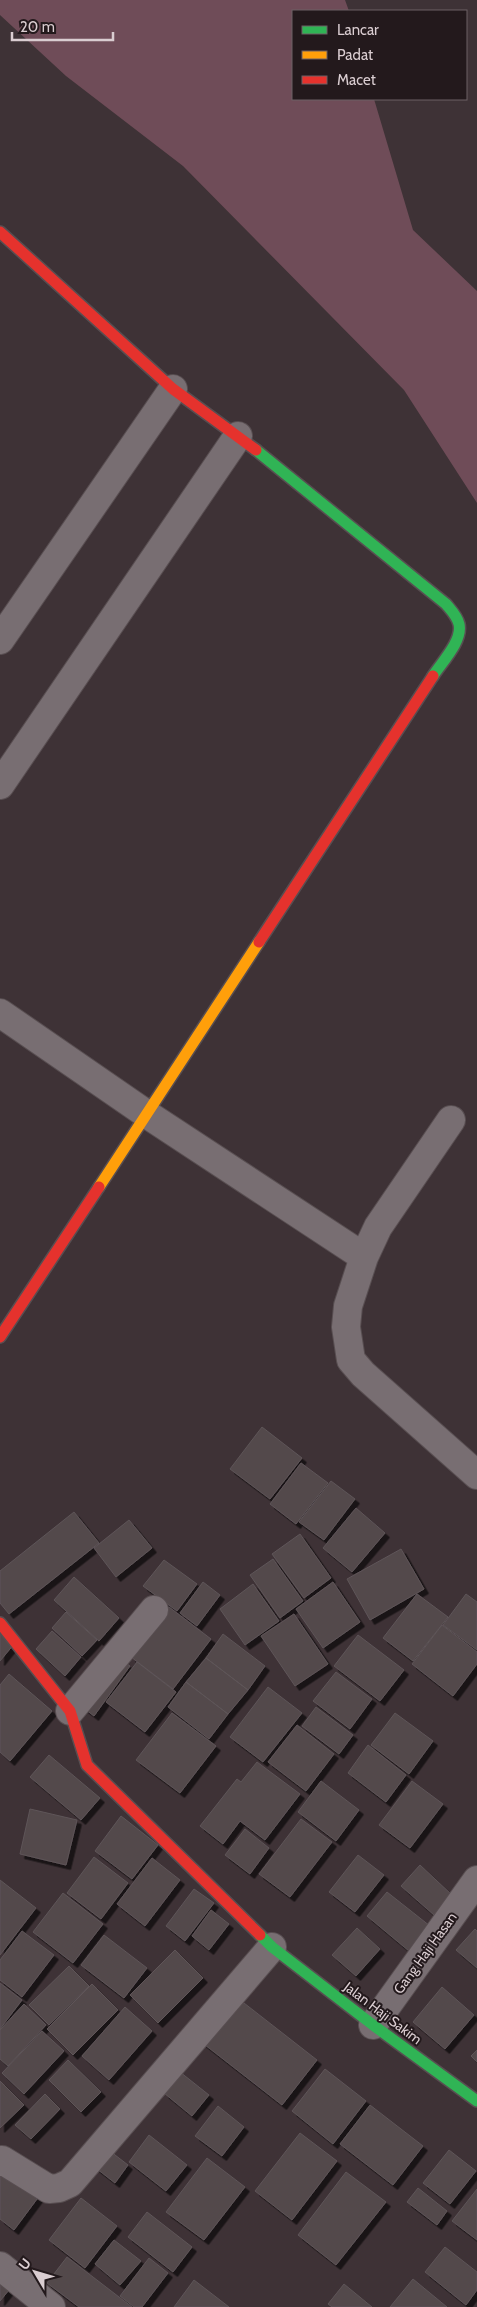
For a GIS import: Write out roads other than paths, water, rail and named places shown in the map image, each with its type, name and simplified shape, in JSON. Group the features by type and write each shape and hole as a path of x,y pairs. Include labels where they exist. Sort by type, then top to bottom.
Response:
{"street":[{"path":"0,232 174,389 238,436 446,604 459,620 460,632 454,644 0,1337"},
{"path":"0,640 174,389"},
{"path":"0,785 238,436"},
{"path":"0,1013 145,1113 364,1257"},
{"path":"451,1120 378,1227 364,1257 348,1306 346,1327 351,1360 363,1374 477,1476"},
{"path":"0,1623 70,1711 154,1610"},
{"name":"Jalan Haji Sakim","path":"70,1711 87,1765 272,1947 373,2025 477,2101"},
{"name":"Gang Haji Hasan","path":"373,2025 477,1880"},
{"path":"0,2162 2,2160 49,2189 59,2188 70,2182 272,1947"},
{"path":"0,2266 51,2307"}]}
